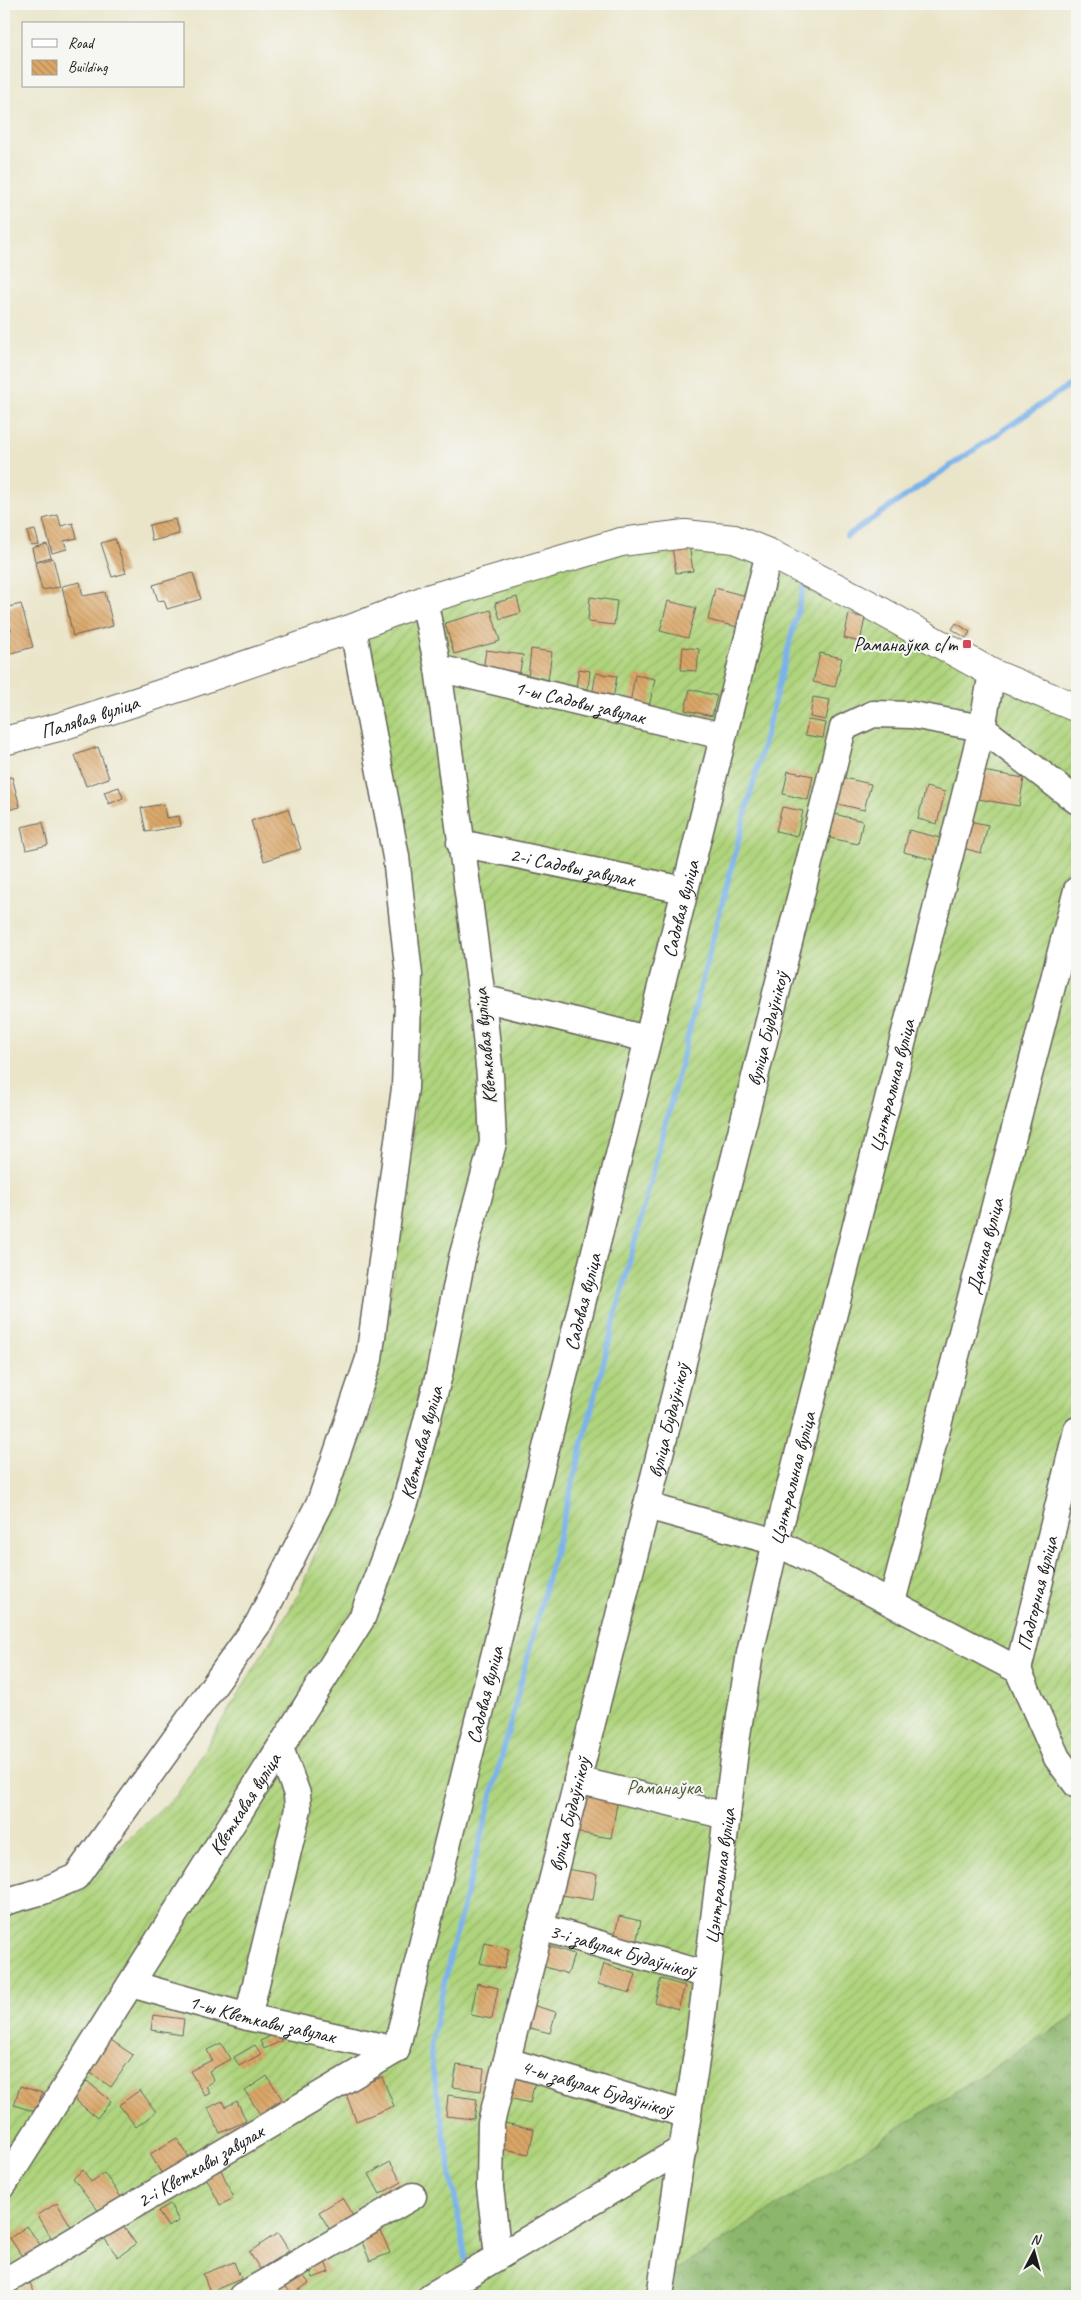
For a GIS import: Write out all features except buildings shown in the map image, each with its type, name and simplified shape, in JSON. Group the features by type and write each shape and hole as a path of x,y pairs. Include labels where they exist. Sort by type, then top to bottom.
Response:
{"main road":[{"name":"Палявая вуліца","path":"4,741 59,727 175,689 353,628 424,600 621,542 685,534 734,539 769,553 861,600 992,673 1077,708"}],"street":[{"name":"Садовая вуліца","path":"396,2050 769,553"},
{"name":"Кветкавая вуліца","path":"4,2184 362,1618 406,1500 438,1376 462,1258 493,1143 490,1076 482,998 438,668 424,600"},
{"path":"4,1902 44,1891 76,1876 258,1624 321,1500 369,1359 405,1088 410,975 396,857 353,628"},
{"name":"1-ы Садовы завулак","path":"438,668 723,736"},
{"name":"Цэнтральная вуліца","path":"660,2296 684,2148 750,1652 776,1542 982,728 992,673"},
{"name":"вуліца Будаўнікоў","path":"498,2256 490,2187 491,2123 843,728 873,714 912,715 982,728"},
{"path":"982,728 1077,801"},
{"name":"2-і Садовы завулак","path":"460,843 684,890"},
{"name":"Дачная вуліца","path":"892,1602 1077,890"},
{"path":"482,998 647,1039"},
{"name":"Падгорная вуліца","path":"1018,1670 1077,1430"},
{"path":"647,1506 776,1542 1018,1670 1057,1758 1077,1785"},
{"path":"248,2017 298,1809 297,1794 280,1748"},
{"path":"577,1780 727,1816"},
{"name":"3-і завулак Будаўнікоў","path":"540,1927 707,1975"},
{"name":"1-ы Кветкавы завулак","path":"131,1984 248,2017 396,2050"},
{"name":"2-і Кветкавы завулак","path":"4,2282 396,2050"},
{"name":"4-ы завулак Будаўнікоў","path":"507,2061 688,2116"},
{"path":"431,2296 684,2148"},
{"path":"242,2296 413,2196"}],"green space":[{"name":"Раманаўка","path":"734,539 1077,708 1077,2014 667,2276 664,2296 4,2296 4,1910 76,1887 177,1795 298,1596 372,1412 413,1145 420,999 353,628 621,542"},
{"path":"1077,2014 1077,2296 664,2296 667,2276"}],"waterway":[{"path":"847,536 1077,380"},
{"path":"466,2260 431,2059 431,2043 450,1957 806,579"},
{"path":"471,2285 472,2296"}],"place":[{"name":"Раманаўка с/т","path":"967,644"}]}
